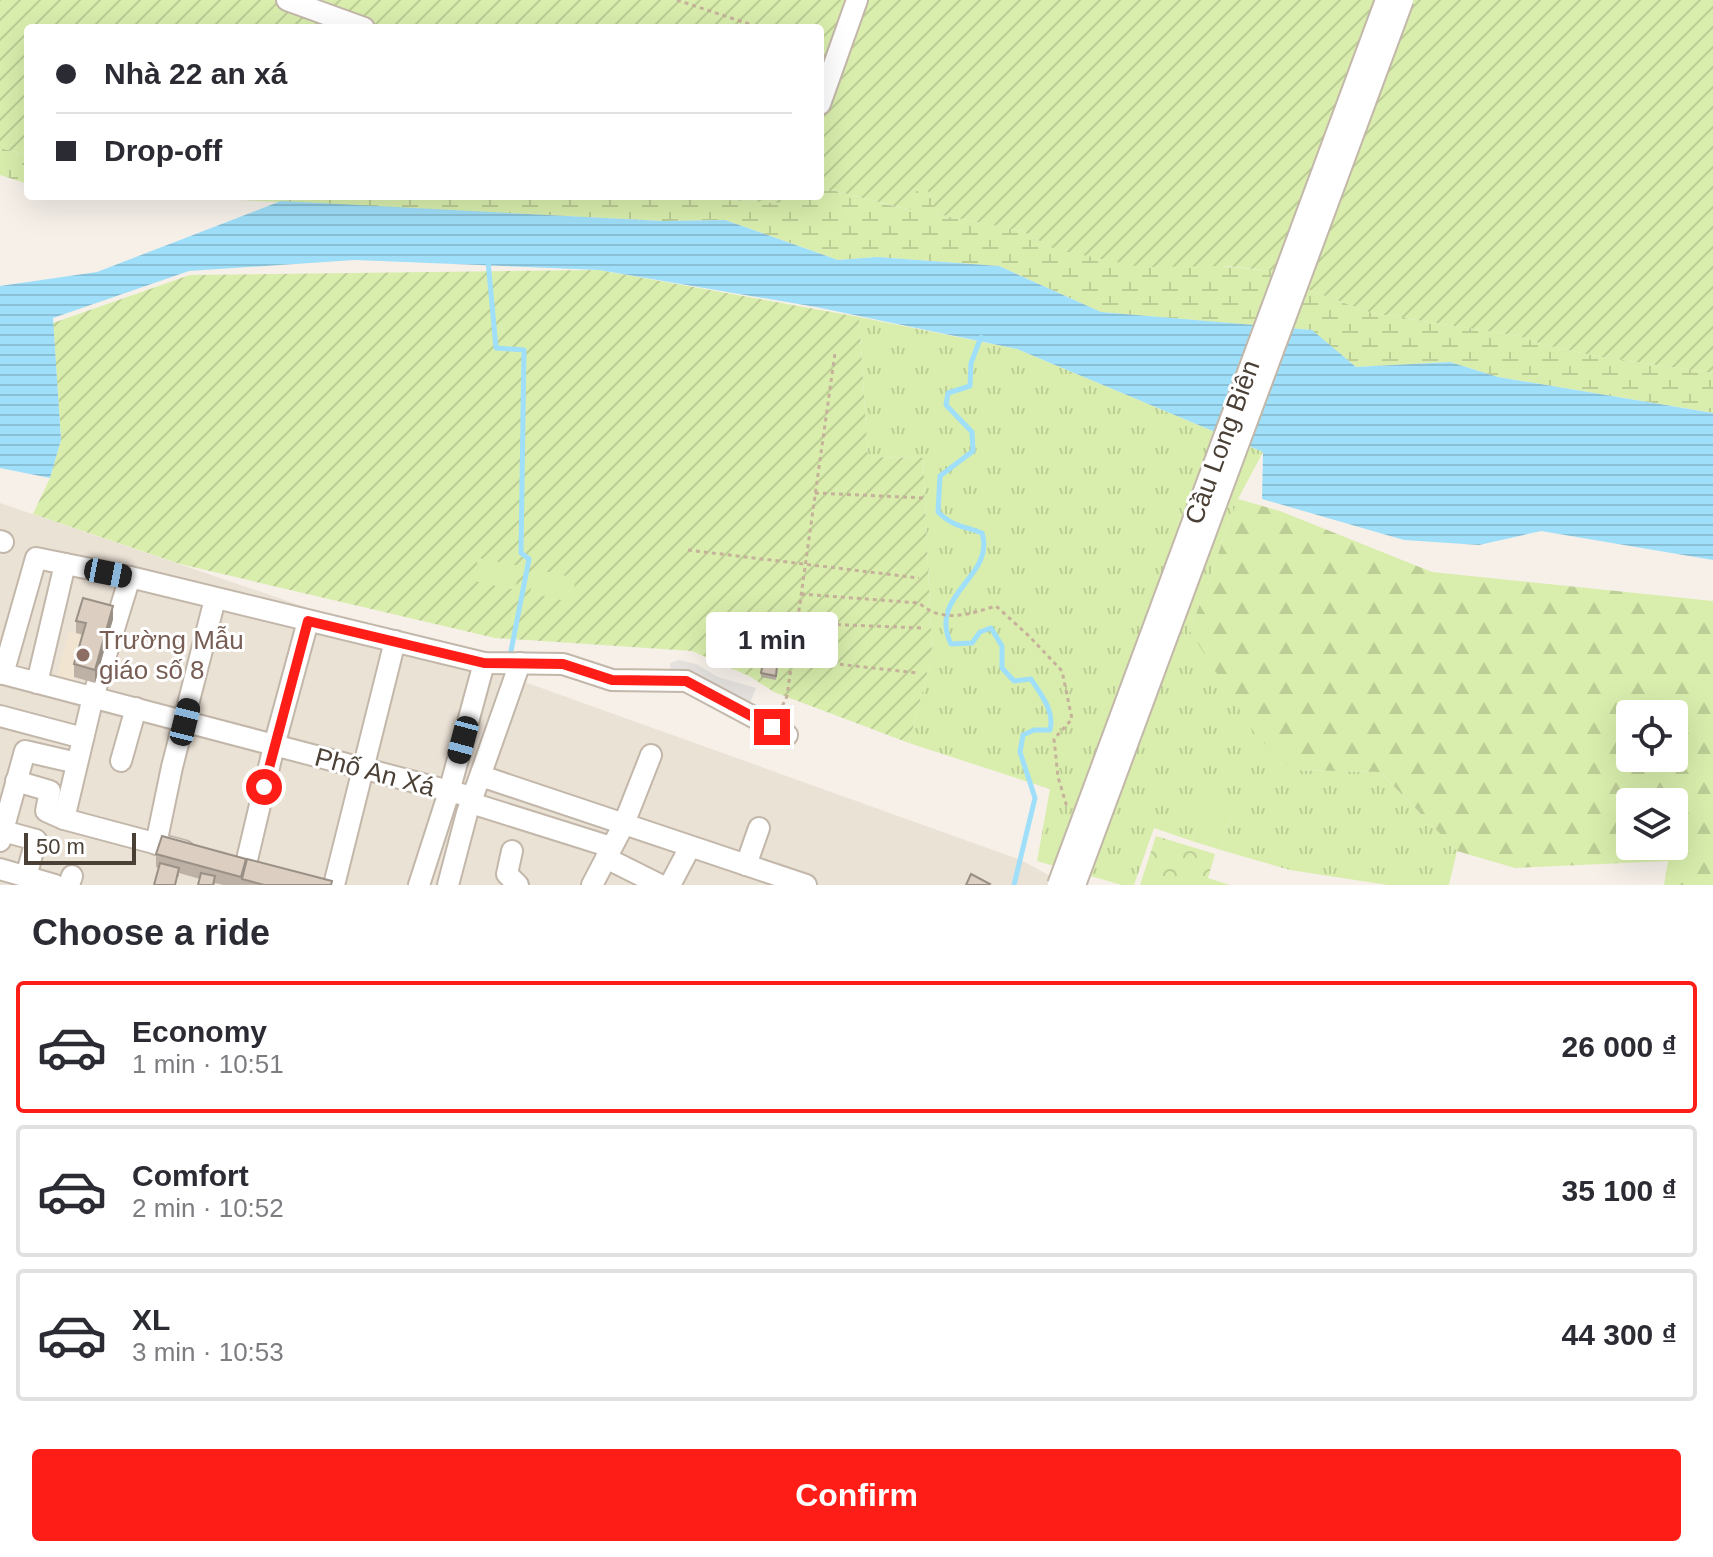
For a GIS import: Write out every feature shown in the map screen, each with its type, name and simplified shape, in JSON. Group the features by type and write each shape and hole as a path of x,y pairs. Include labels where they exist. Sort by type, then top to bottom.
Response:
{"street":[{"path":"287,0 353,24"},
{"path":"824,93 857,0"},
{"name":"Cầu Long Biên","path":"1058,885 1386,0"},
{"name":"Cầu Long Biên","path":"1075,885 1403,0"},
{"path":"2,674 36,558 130,577 484,663 563,664 612,680 686,681 779,731"},
{"path":"37,683 65,564"},
{"path":"64,819 93,697 130,577"},
{"path":"156,844 172,767 215,599"},
{"path":"245,867 308,621"},
{"path":"327,884 363,769 395,641"},
{"path":"419,885 449,792 484,663"},
{"path":"448,885 472,800 520,663"},
{"name":"Phố An Xá","path":"2,674 449,792 609,852 660,885"},
{"path":"121,761 136,708"},
{"path":"0,716 83,738"},
{"path":"26,877 36,840 1,836 25,751 77,763"},
{"path":"592,885 623,826 651,755"},
{"path":"481,776 746,865 764,879 806,885"},
{"path":"16,781 50,791 46,811 64,819 200,856"},
{"path":"746,865 759,828"},
{"path":"670,885 690,847"},
{"path":"512,851 507,874 518,885"},
{"path":"0,869 26,877 65,882"}],"path":[{"path":"677,0 749,24"},
{"path":"779,731 787,696 835,353"},
{"path":"815,493 925,498"},
{"path":"688,550 919,578"},
{"path":"801,594 919,603 930,613 956,616 996,606 1062,671 1072,719 1054,739 1058,777 1069,814"},
{"path":"797,623 922,628"},
{"path":"792,659 918,673"}],"shaded area":[{"path":"0,503 519,680 1021,860 1061,882 1059,885 0,885"},
{"name":"Trường Mẫu giáo số 8","path":"83,611 95,683 75,677 71,689 54,684 69,631 76,633"},
{"path":"679,660 696,664 718,677 756,688 746,713 671,679 670,663"}],"green space":[{"path":"0,0 1713,0 1713,373 1601,357 1519,336 1372,313 1312,291 1273,271 1228,266 1140,267 1054,249 1022,231 937,214 928,191 916,191 910,210 824,188 824,24 24,24 24,154 0,148"},
{"path":"0,148 24,154 24,183 0,175"},
{"path":"824,188 909,210 916,191 928,191 937,214 1022,231 1054,249 1273,271 1312,291 1372,313 1519,336 1601,357 1713,373 1713,413 1498,377 1450,362 1356,367 1311,330 1101,312 999,266 877,257 838,260 725,220 663,221 239,200 726,200 781,203 782,200 824,200"},
{"path":"726,200 783,200 782,203"},
{"path":"599,270 859,317 868,457 923,458 932,654 909,743 774,692 749,676 692,651 495,638 180,564 33,514 50,478 61,440 53,323 190,275"},
{"path":"859,317 1017,349 1263,452 1238,499 1190,631 1294,770 1380,772 1457,851 1449,885 1388,885 1290,870 1221,850 1233,811 1204,803 1192,841 1154,828 1134,885 1122,885 1037,861 1050,789 909,743 932,654 923,458 868,457"},
{"path":"1238,499 1280,511 1432,572 1713,601 1713,885 1664,885 1668,861 1515,868 1457,851 1380,772 1294,770 1257,737 1190,631"},
{"path":"478,558 520,566 515,590 474,581"},
{"path":"535,569 576,578 571,602 530,593"},
{"path":"1204,802 1233,811 1221,850 1192,841"},
{"path":"1156,836 1215,854 1208,878 1230,885 1140,885"}],"water":[{"path":"281,201 663,221 725,220 838,260 877,257 999,266 1101,312 1312,330 1356,367 1450,362 1498,377 1713,413 1713,560 1541,531 1479,545 1404,540 1262,499 1263,452 1017,349 816,307 599,270 355,260 189,271 53,318 61,440 50,478 0,468 0,286 97,272"}],"building":[{"path":"83,598 113,606 95,670 74,664 86,623 76,621"},
{"path":"763,663 777,666 776,676 761,673"},
{"path":"162,836 246,859 241,877 156,854"},
{"path":"247,859 332,881 331,885 264,885 242,879"},
{"path":"160,863 179,868 175,885 154,885"},
{"path":"201,873 215,876 213,885 198,885"},
{"path":"971,874 990,884 966,885"}],"waterway":[{"path":"488,261 496,348 524,350 521,553 529,559 511,651"},
{"path":"981,337 971,363 970,386 948,393 946,405 972,432 973,451 940,476 938,512 954,524 982,533 984,548 980,562 948,612 946,627 951,644 972,643 980,632 991,628 1002,646 1002,668 1014,681 1031,679 1051,716 1050,730 1034,730 1023,735 1020,752 1035,798 1014,885"}],"railway":[{"path":"1066,885 1394,0"}],"place":[{"name":"Trường Mẫu giáo số 8","path":"83,655"}],"route":[{"path":"264,787 308,621 484,663 563,664 612,680 686,681 772,727"}]}
